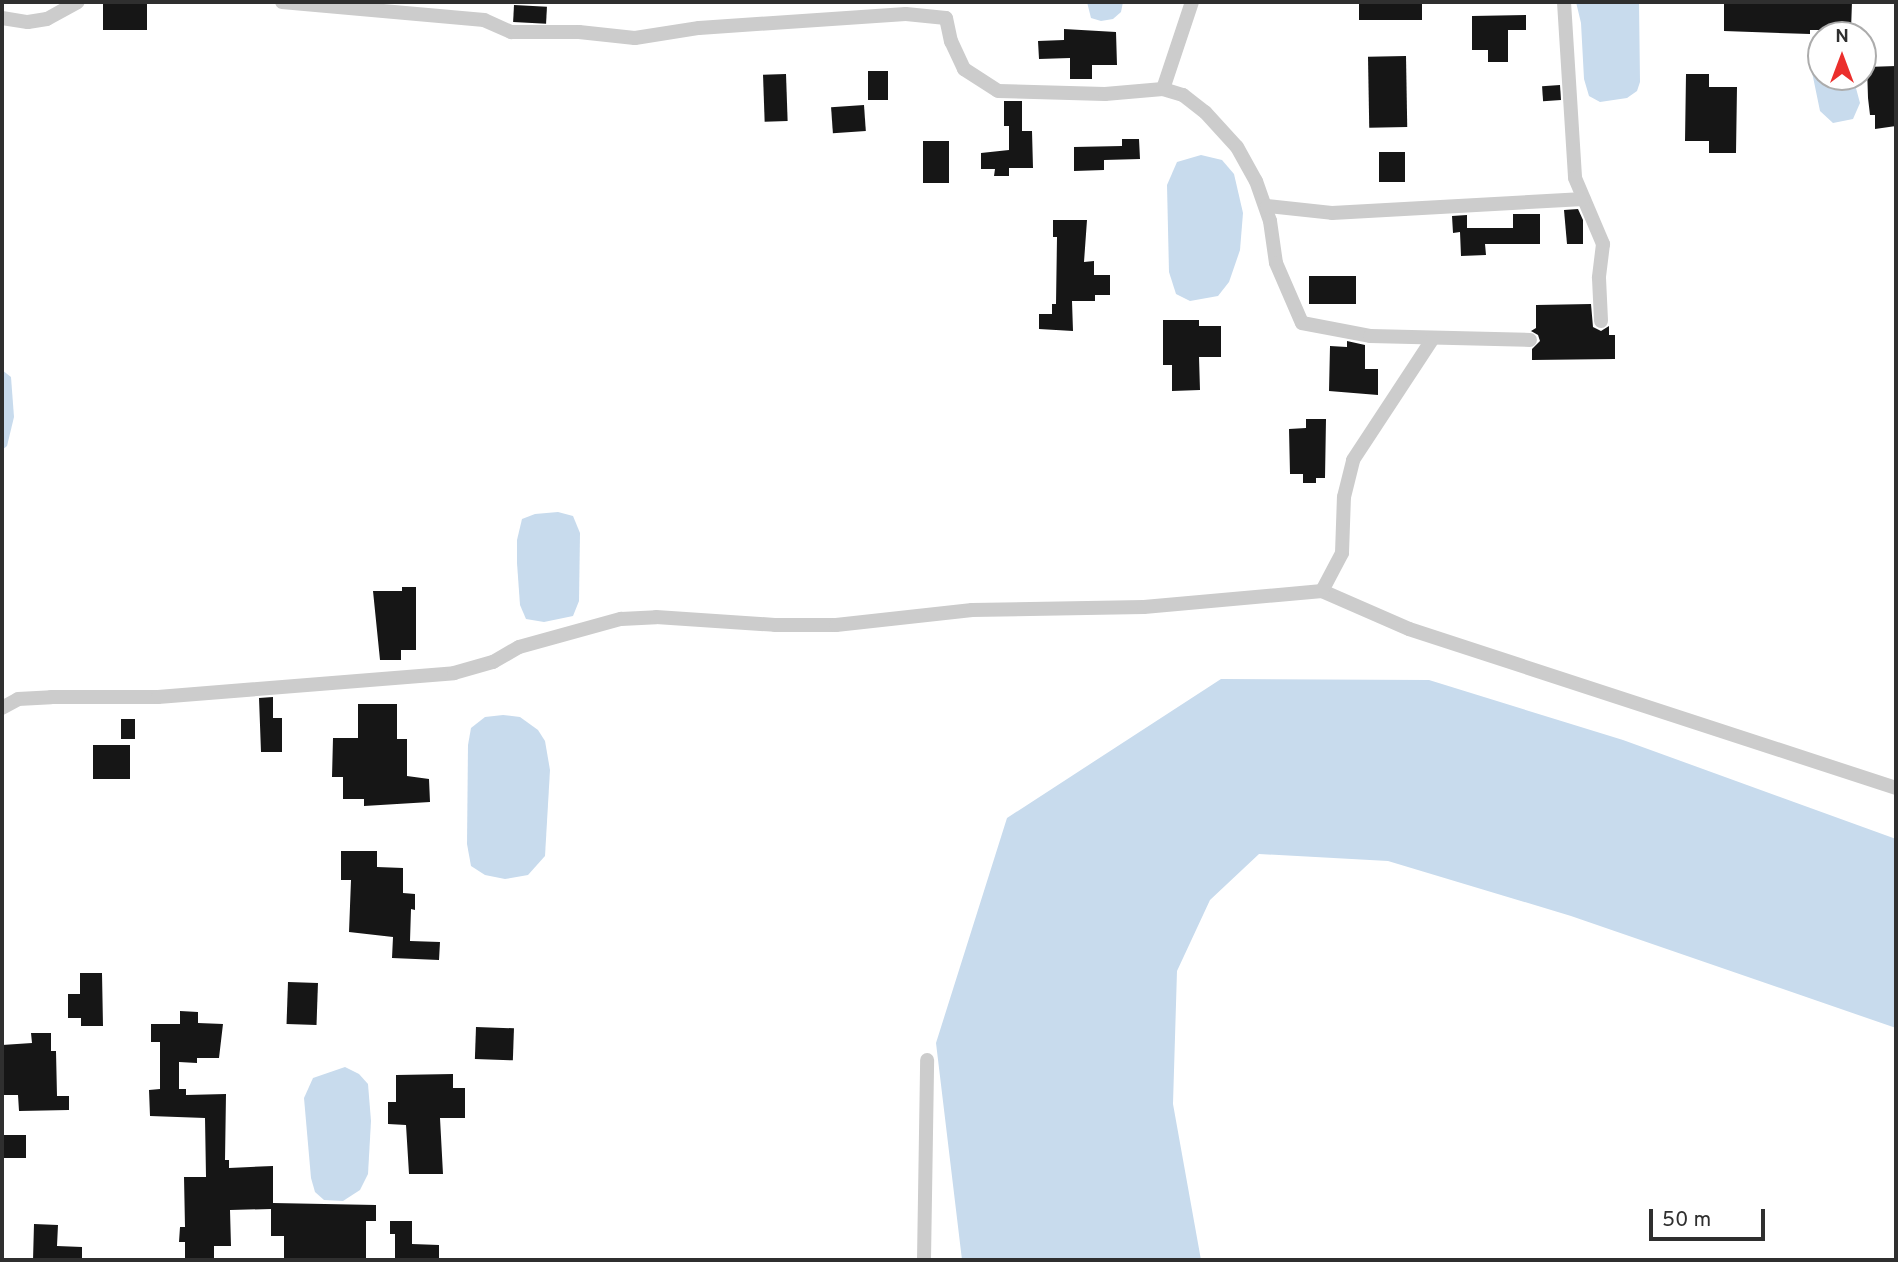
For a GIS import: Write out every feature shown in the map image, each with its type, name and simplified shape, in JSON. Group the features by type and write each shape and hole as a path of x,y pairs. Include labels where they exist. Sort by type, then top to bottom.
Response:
{"street":[{"path":"2,18 28,22 47,19 78,2"},
{"path":"282,2 484,20 511,32 579,32 635,37 699,28 906,14 946,18 951,41 964,69 998,91 1105,94 1163,89 1183,96 1223,130 1256,181 1267,206 1276,263 1302,323 1370,336 1530,340"},
{"path":"1163,89 1192,2"},
{"path":"1564,2 1575,178 1603,244 1599,278 1601,321"},
{"path":"1267,206 1332,213 1584,199"},
{"path":"1322,591 1342,553 1344,498 1353,460 1433,338"},
{"path":"2,708 18,699 158,697 454,673 493,662 519,647 621,619 656,617 775,625 836,625 972,610 1144,607 1322,591 1421,633 1896,788"},
{"path":"924,1260 928,1060"}],"water":[{"path":"1087,2 1123,2 1121,12 1113,19 1101,21 1091,18"},
{"path":"1576,2 1639,2 1640,82 1637,91 1627,98 1600,102 1589,96 1584,79 1581,23"},
{"path":"1816,91 1857,91 1860,103 1853,119 1833,123 1820,111"},
{"path":"1201,155 1222,160 1234,174 1243,213 1240,250 1229,282 1218,296 1190,301 1176,294 1169,272 1167,185 1177,162"},
{"path":"2,370 11,377 14,417 7,446 2,450"},
{"path":"558,512 573,516 580,533 579,601 573,616 544,622 526,619 520,605 517,563 517,540 522,519 535,514"},
{"path":"1221,679 1429,680 1623,740 1896,839 1896,1028 1571,916 1388,861 1259,854 1210,900 1177,971 1173,1104 1201,1260 962,1260 936,1043 1007,818"},
{"path":"485,717 520,717 538,730 545,741 550,770 545,856 528,875 505,879 485,875 471,866 467,844 468,745 471,728"},
{"path":"345,1067 359,1074 368,1084 371,1121 368,1174 360,1190 343,1201 324,1200 315,1192 311,1178 304,1098 313,1078"}],"building":[{"path":"103,2 147,2 147,30 103,30"},
{"path":"1359,2 1422,2 1422,20 1359,20"},
{"path":"1724,2 1852,2 1851,21 1807,21 1807,34 1724,31"},
{"path":"514,5 547,7 546,24 513,22"},
{"path":"1526,15 1526,30 1508,30 1508,62 1488,62 1488,50 1472,50 1472,16"},
{"path":"1064,29 1116,32 1117,65 1092,65 1092,79 1070,79 1070,58 1039,59 1038,41 1064,40"},
{"path":"1406,56 1407,127 1369,128 1368,57"},
{"path":"1896,66 1896,126 1875,129 1875,115 1870,115 1868,91 1877,91 1877,67"},
{"path":"868,71 888,71 888,100 868,100"},
{"path":"786,74 788,121 765,122 763,75"},
{"path":"1686,74 1709,74 1709,87 1737,87 1736,153 1709,153 1709,141 1685,141"},
{"path":"1560,85 1561,100 1543,101 1542,86"},
{"path":"1004,101 1022,101 1022,131 1032,131 1033,168 1009,168 1009,176 994,176 995,169 981,169 981,153 1009,150 1009,126 1004,126"},
{"path":"864,105 866,131 833,133 831,107"},
{"path":"1122,139 1139,139 1140,159 1104,160 1104,170 1074,171 1074,147 1122,146"},
{"path":"923,141 949,141 949,183 923,183"},
{"path":"1379,152 1405,152 1405,182 1379,182"},
{"path":"1578,209 1583,220 1583,244 1567,244 1564,210"},
{"path":"1513,214 1540,214 1540,244 1485,244 1486,255 1461,256 1460,232 1453,233 1452,216 1467,215 1467,228 1513,228"},
{"path":"1053,220 1087,220 1084,262 1094,261 1094,275 1110,275 1110,295 1095,295 1095,301 1072,301 1073,331 1039,329 1039,314 1052,314 1052,304 1056,304 1057,237 1053,237"},
{"path":"1309,276 1356,276 1356,304 1309,304"},
{"path":"1591,304 1593,327 1601,331 1609,326 1609,335 1615,335 1615,359 1532,360 1532,349 1540,341 1538,335 1531,331 1536,328 1536,305"},
{"path":"1163,320 1199,320 1199,326 1221,326 1221,357 1199,357 1200,390 1172,391 1172,365 1163,365"},
{"path":"1347,341 1365,345 1365,369 1378,369 1378,395 1329,391 1330,346 1347,347"},
{"path":"1306,419 1326,419 1325,478 1316,478 1316,483 1303,483 1303,474 1290,474 1289,429 1306,428"},
{"path":"402,587 416,587 416,650 401,650 401,660 380,660 373,591 402,591"},
{"path":"273,697 273,718 282,718 282,752 261,752 259,698"},
{"path":"358,704 397,704 397,739 407,739 407,776 429,779 430,802 364,806 364,799 343,799 343,777 332,777 333,738 358,738"},
{"path":"121,719 135,719 135,739 121,739"},
{"path":"93,745 130,745 130,779 93,779"},
{"path":"341,851 377,851 377,867 403,868 403,893 415,894 415,910 411,909 410,941 440,942 439,960 392,958 393,937 349,932 351,880 341,880"},
{"path":"80,973 102,973 103,1026 81,1026 81,1018 68,1018 68,994 80,994"},
{"path":"288,982 318,983 317,1025 287,1024"},
{"path":"180,1011 198,1012 198,1023 223,1024 219,1058 197,1058 197,1063 179,1062 179,1089 186,1089 186,1095 226,1094 225,1160 229,1160 229,1168 273,1166 273,1203 376,1205 376,1221 366,1221 366,1260 284,1260 284,1236 271,1236 271,1209 230,1210 231,1246 214,1246 214,1260 185,1260 185,1242 179,1242 180,1227 185,1227 184,1177 206,1177 205,1118 150,1116 149,1090 160,1089 160,1042 151,1042 151,1024 180,1024"},
{"path":"476,1027 514,1028 513,1060 475,1059"},
{"path":"31,1033 51,1033 51,1051 56,1051 57,1096 69,1096 69,1110 19,1111 18,1095 2,1095 2,1045 32,1043"},
{"path":"453,1074 453,1088 465,1088 465,1118 440,1118 443,1174 409,1174 406,1125 388,1124 388,1102 396,1102 396,1075"},
{"path":"2,1135 26,1135 26,1158 2,1158"},
{"path":"390,1221 412,1221 412,1244 439,1245 439,1260 395,1260 395,1234 390,1234"},
{"path":"34,1224 58,1225 57,1246 82,1247 82,1260 33,1260"}]}
